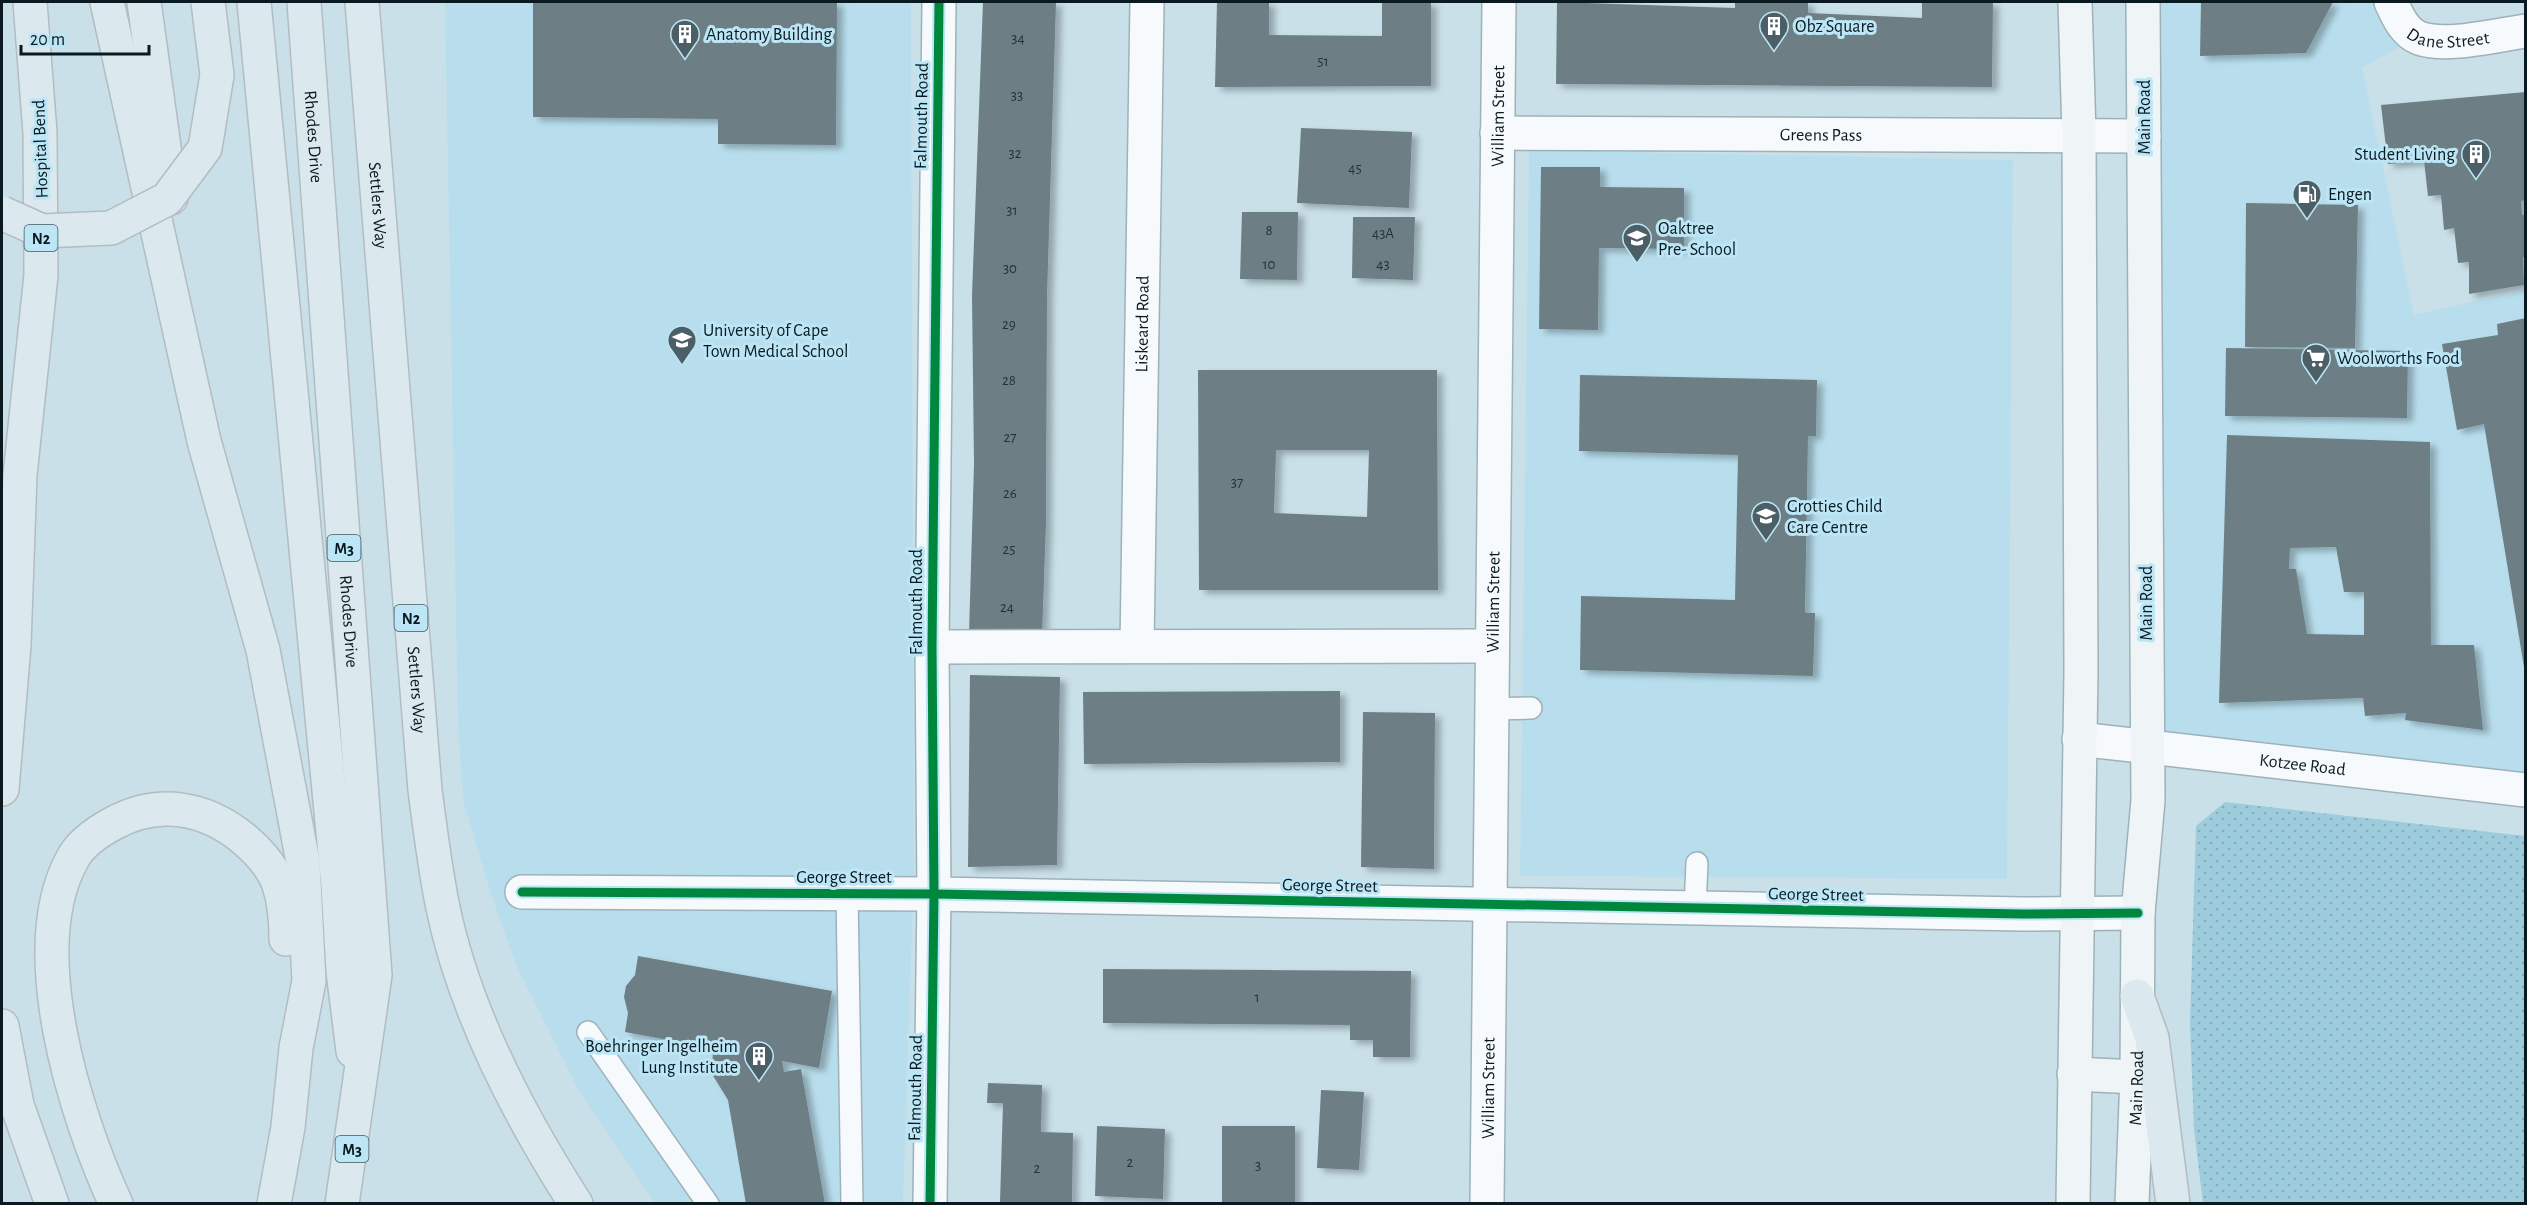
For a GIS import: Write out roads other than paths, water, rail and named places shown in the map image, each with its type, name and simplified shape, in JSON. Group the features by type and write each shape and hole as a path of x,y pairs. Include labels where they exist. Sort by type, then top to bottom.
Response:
{"highway":[{"name":"Hospital Bend","path":"20,475 35,343 41,246 40,133 30,2"},
{"path":"107,2 204,441 263,650 303,862 309,981 296,1048 288,1127 274,1203"},
{"path":"144,2 204,441"},
{"path":"2,213 42,231 111,228 167,199 205,148 217,75 208,2"},
{"path":"254,2 336,862 343,971 359,1094"},
{"name":"Rhodes Drive","path":"304,2 375,975 342,1203"},
{"name":"Settlers Way","path":"362,2 425,790 443,910 475,1010 495,1058 526,1124 576,1203"},
{"path":"2,521 20,475"},
{"name":"N2","path":"2,789 14,645 20,475"},
{"path":"116,1203 98,1164 74,1093 58,1024 53,950 52,918 61,883 74,855 99,830 145,810 172,807 214,818 256,849 279,884 286,916 286,974 296,1048"},
{"path":"2137,996 2152,1038 2173,1203"},
{"path":"2,1026 7,1063 20,1114 51,1203"}],"main road":[{"path":"2073,1203 2079,739 2079,134 2075,2"},
{"name":"Main Road","path":"2132,1203 2137,1077 2138,913 2148,800 2143,2"},
{"path":"2074,1074 2137,1077"}],"street":[{"name":"Falmouth Road","path":"930,1203 934,894 932,647 939,2"},
{"name":"Liskeard Road","path":"1137,646 1147,2"},
{"name":"William Street","path":"1487,1203 1499,2"},
{"name":"Dane Street","path":"2391,2 2399,21 2417,37 2439,42 2526,31"},
{"name":"Greens Pass","path":"1497,133 2144,136"},
{"path":"932,647 1491,646"},
{"name":"Kotzee Road","path":"2079,739 2526,790"},
{"name":"George Street","path":"522,892 934,894 1489,905 2138,913"}],"lane":[{"path":"1491,709 1531,708"},
{"path":"1695,908 1697,863"},
{"path":"847,894 852,1203"},
{"path":"588,1032 708,1203"}],"place":[{"name":"Obz Square","path":"1774,52"},
{"name":"Anatomy Building","path":"685,60"},
{"name":"Student Living","path":"2476,180"},
{"name":"Engen","path":"2307,220"},
{"name":"Oaktree Pre- School","path":"1637,264"},
{"name":"University of Cape Town Medical School","path":"682,366"},
{"name":"Woolworths Food","path":"2316,384"},
{"name":"Grotties Child Care Centre","path":"1766,542"},
{"name":"Boehringer Ingelheim Lung Institute","path":"759,1082"}]}
